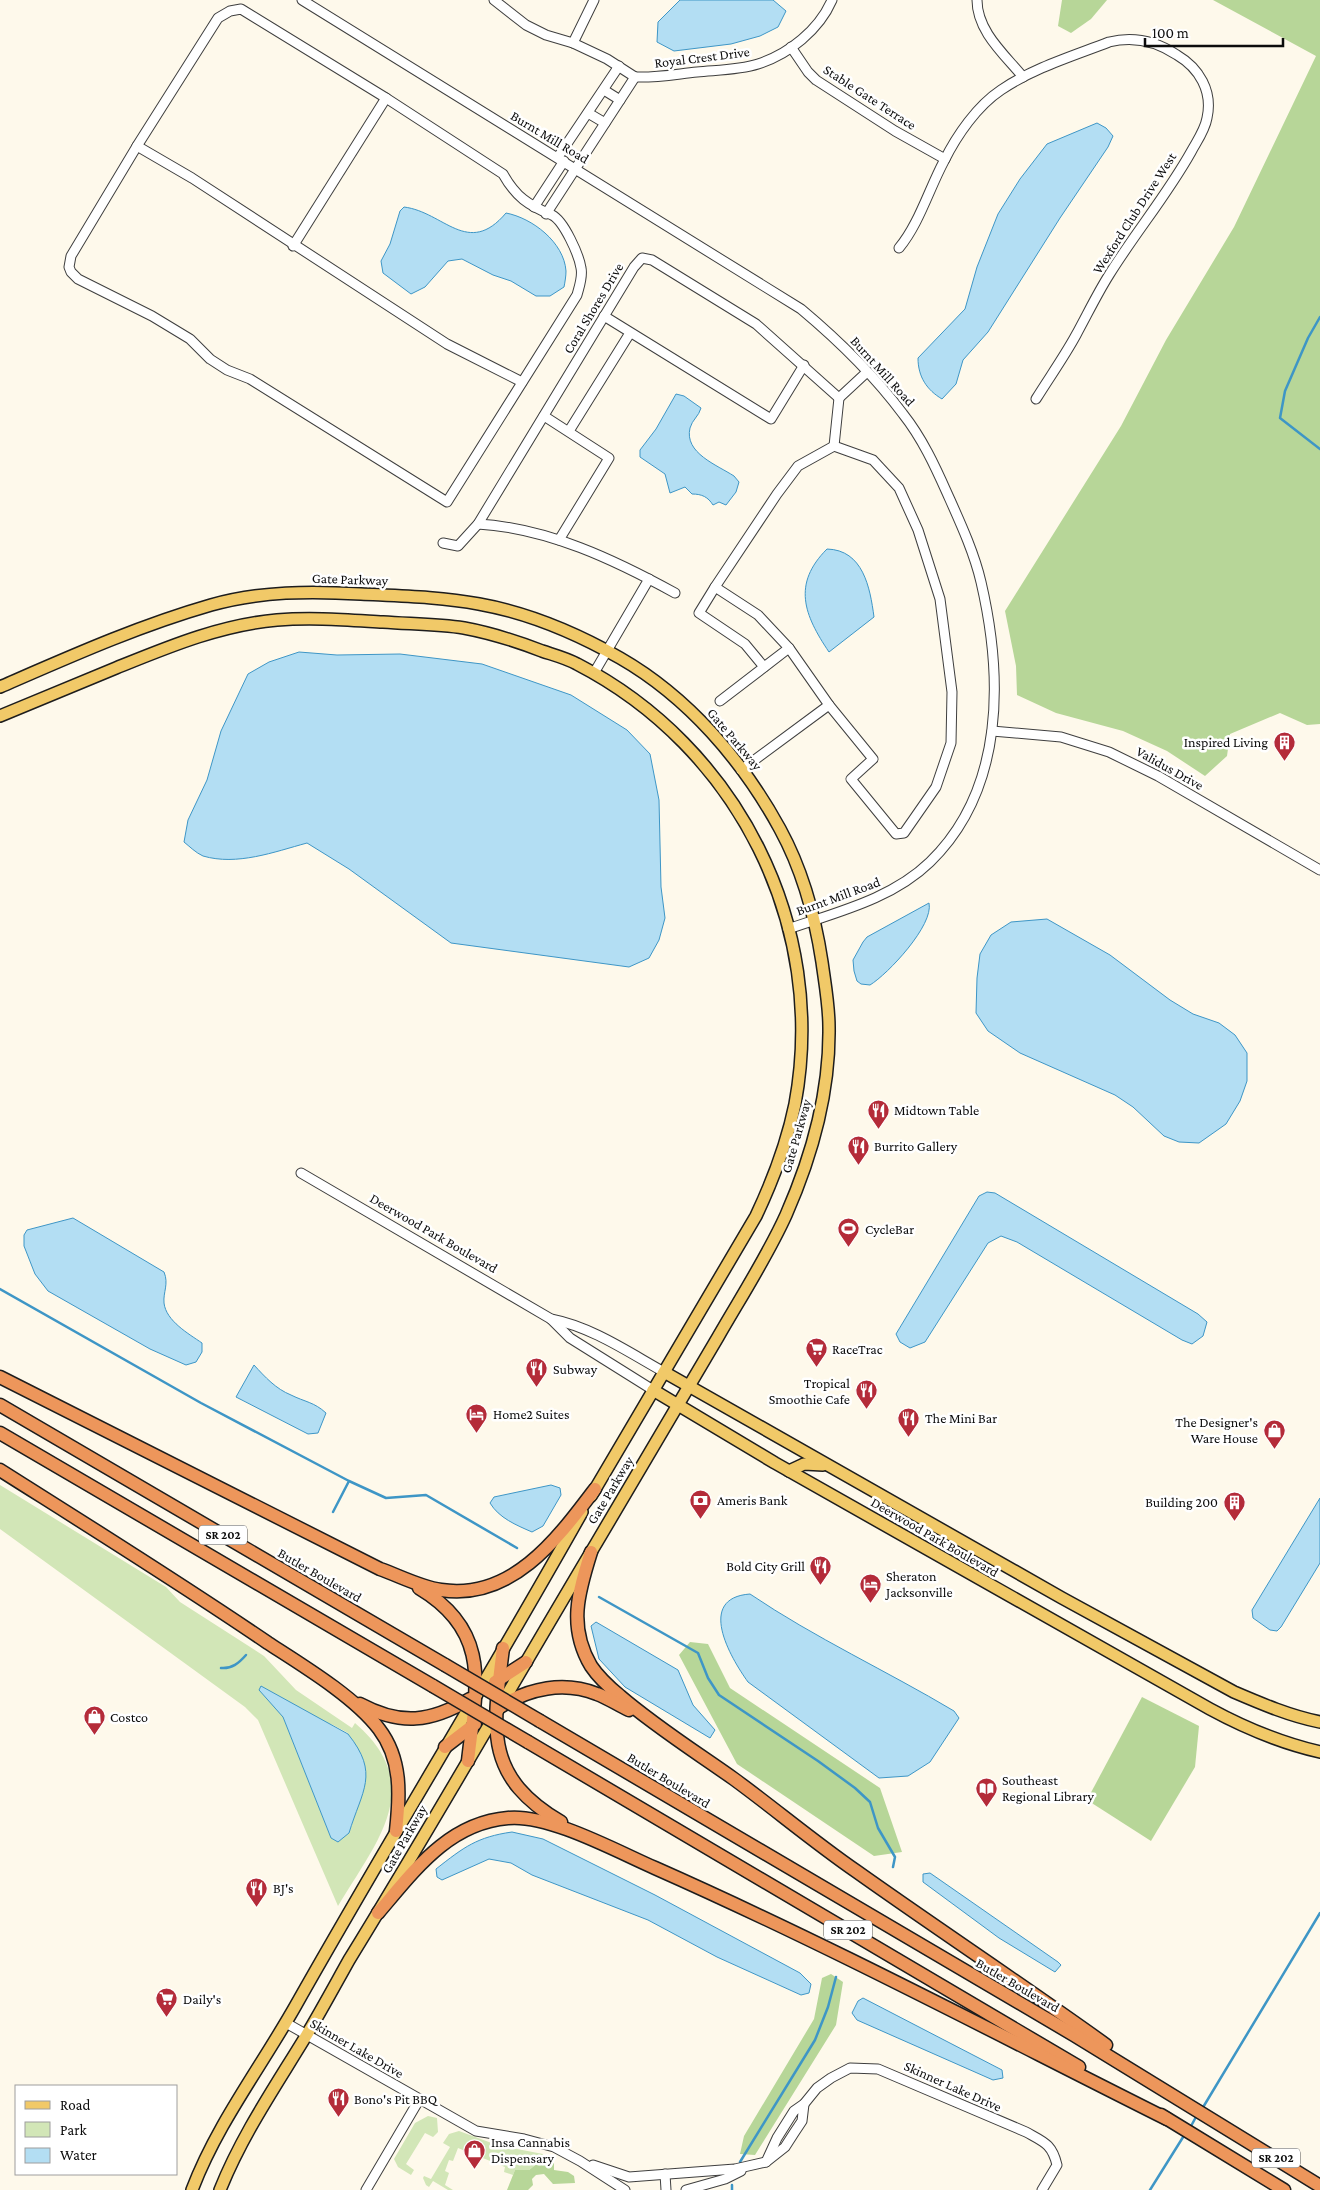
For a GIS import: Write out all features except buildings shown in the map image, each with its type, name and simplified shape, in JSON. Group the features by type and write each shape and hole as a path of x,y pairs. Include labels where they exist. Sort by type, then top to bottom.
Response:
{"highway":[{"path":"0,1377 432,1596 456,1619 472,1648 475,1663 475,1696 468,1761"},
{"name":"Butler Boulevard","path":"0,1404 1179,2098 1320,2186"},
{"name":"SR 202","path":"0,1433 528,1742 1218,2149 1284,2190"},
{"path":"0,1470 192,1590 340,1693 376,1712 393,1717 412,1719 437,1716 475,1696 526,1662"},
{"path":"380,1569 422,1586 444,1590 471,1589 499,1581 531,1563 543,1552 563,1531 595,1489"},
{"path":"591,1552 576,1619 582,1643 598,1676 642,1716 734,1779 854,1870 994,1966 1179,2098"},
{"path":"503,1648 499,1679 497,1740 500,1755 514,1784 536,1806 598,1843"},
{"path":"444,1747 521,1694 532,1690 567,1688 597,1694 642,1716"},
{"path":"340,1693 379,1729 386,1741 396,1767 400,1788 396,1831"},
{"path":"378,1913 432,1852 451,1837 483,1822 509,1818 541,1820 598,1843 761,1916 1167,2119"}],"main road":[{"name":"Gate Parkway","path":"0,687 122,635 216,603 281,593 400,596 478,604 518,613 560,628 633,666 686,706 706,726 758,792 787,841 815,920 828,1004 830,1030 822,1104 814,1136 786,1214 763,1259 252,2125 230,2164 220,2190"},
{"name":"Gate Parkway","path":"0,716 165,648 233,627 280,620 349,620 462,628 500,636 574,662 594,673 632,698 657,718 714,775 753,839 779,893 798,971 801,1022 799,1074 787,1138 770,1185 756,1216 444,1747 286,2023 216,2136 192,2190"},
{"name":"Deerwood Park Boulevard","path":"664,1372 1062,1598 1234,1692 1260,1704 1302,1719 1320,1722"},
{"name":"Deerwood Park Boulevard","path":"653,1390 789,1471 1229,1720 1278,1741 1320,1752"},
{"path":"789,1471 804,1464 828,1466"}],"street":[{"name":"Burnt Mill Road","path":"302,0 801,309 828,332 867,372 904,414 929,454 965,534 981,581 992,646 995,694 992,731 990,751 979,789 957,829 930,862 892,891 788,929"},
{"path":"494,0 526,24 546,35 573,43 620,66 636,77 546,214"},
{"path":"573,43 594,0"},
{"name":"Royal Crest Drive","path":"636,77 741,68 773,58 811,31 822,18 832,0"},
{"path":"977,0 979,19 984,30 1023,77"},
{"path":"241,9 386,98 503,174 511,188 522,200 559,221 564,226 582,270 577,295 448,502 250,379 227,370 210,359 190,339 113,295 92,287 71,272 69,267 71,256 137,146 218,18 230,11 241,9"},
{"name":"Wexford Club Drive West","path":"898,248 912,231 945,159 957,139 986,102 1000,91 1023,77 1120,39 1143,40 1166,47 1193,66 1205,86 1209,107 1204,129 1180,171 1109,275 1075,337 1036,399"},
{"name":"Stable Gate Terrace","path":"791,47 808,72 816,80 895,131 945,159"},
{"path":"534,207 588,113 620,66"},
{"path":"604,90 620,100"},
{"path":"293,246 386,98"},
{"path":"588,113 605,123"},
{"path":"137,146 206,188 293,246 448,344 522,382"},
{"name":"Coral Shores Drive","path":"443,543 458,546 471,535 634,266 642,258 652,260 756,324 839,398"},
{"path":"604,316 770,419 804,365"},
{"path":"569,431 630,333"},
{"path":"834,446 839,398 867,372"},
{"path":"544,416 609,458 559,540"},
{"path":"715,587 758,615 789,648 829,705 873,759 851,779 896,834 904,833 936,787 951,743 952,692 940,599 918,530 899,488 873,460 834,446 798,466 777,494 715,587 699,613 745,644 764,668"},
{"path":"478,524 495,525 559,540 629,568 675,593"},
{"path":"594,673 649,579"},
{"path":"720,701 789,648"},
{"path":"741,770 829,705"},
{"name":"Validus Drive","path":"992,731 1061,737 1109,752 1158,776 1320,870"},
{"name":"Deerwood Park Boulevard","path":"301,1173 552,1319 590,1331 664,1372"},
{"name":"Deerwood Park Boulevard","path":"552,1319 570,1338 653,1390"},
{"name":"Skinner Lake Drive","path":"286,2023 476,2131 524,2139 554,2147 625,2190"},
{"name":"Skinner Lake Drive","path":"580,2161 629,2177 748,2167 766,2162 777,2138 794,2111 804,2104 817,2088 850,2068 878,2069 1026,2132 1048,2145 1054,2153 1057,2166 1042,2190"},
{"path":"366,2190 419,2100"},
{"name":"Skinner Lake Drive","path":"686,2190 725,2179 748,2167"},
{"path":"665,2174 666,2190"}],"green space":[{"path":"1062,0 1107,0 1091,19 1071,33 1058,26"},
{"path":"1213,0 1320,0 1320,724 1307,725 1280,713 1230,734 1227,756 1205,776 1167,751 1123,731 1056,713 1017,695 1016,666 1005,611 1121,426 1166,340 1234,227 1316,56"},
{"path":"0,1485 166,1587 180,1602 264,1656 296,1690 352,1728 355,1723 377,1746 388,1769 392,1792 388,1814 379,1837 338,1906 258,1720 245,1707 0,1529","holes":["278,1710 333,1725 348,1733 353,1821 349,1833 331,1838 283,1717"]},
{"path":"690,1642 708,1644 730,1688 880,1788 902,1852 874,1856 737,1764 679,1655"},
{"path":"1142,1697 1199,1726 1195,1767 1151,1841 1087,1800"},
{"path":"831,1974 843,1982 836,2025 755,2155 740,2154 744,2136 814,2019 822,1978"},
{"path":"428,2116 437,2118 438,2132 433,2137 425,2133 406,2164 414,2170 411,2175 398,2167 394,2159 415,2123"},
{"path":"459,2131 497,2145 543,2154 542,2160 529,2170 515,2170 513,2175 504,2172 505,2167 458,2148 453,2161 449,2160 445,2171 449,2173 445,2185 453,2190 448,2190 433,2181 429,2187 426,2185 424,2176 431,2179 450,2147 443,2143 449,2134"},
{"path":"548,2159 554,2163 554,2170 568,2172 574,2176 575,2183 553,2184 544,2174 536,2175 532,2179 533,2185 528,2190 507,2190 515,2170 529,2170 542,2160"}],"water":[{"path":"680,0 773,0 786,11 778,27 760,36 731,44 674,51 657,42 658,22"},
{"path":"1097,123 1106,128 1113,136 1108,147 1060,218 988,332 963,360 956,384 942,399 924,382 918,365 918,358 965,309 977,267 998,214 1020,179 1047,144"},
{"path":"404,207 431,216 456,229 468,232 480,232 492,226 506,213 526,220 545,233 559,250 564,260 566,271 564,287 550,296 536,296 511,281 493,275 462,259 448,261 425,287 411,294 383,273 381,261 390,244 400,211"},
{"path":"676,394 684,396 701,408 692,423 689,437 697,451 711,463 734,476 739,482 736,492 726,505 719,502 713,505 707,498 702,495 692,494 685,487 670,493 665,474 640,457 640,450 656,429"},
{"path":"827,549 839,551 857,563 867,583 874,617 829,652 813,625 806,600 806,587 809,575 816,562"},
{"path":"299,652 337,655 400,654 482,664 571,695 627,730 650,754 659,800 661,887 665,918 659,940 649,958 629,967 451,943 349,869 307,843 255,857 216,859 203,856 184,842 188,820 207,780 221,731 248,674 269,662"},
{"path":"929,903 929,912 917,936 888,971 870,985 861,984 857,981 853,960 867,937"},
{"path":"1047,919 1110,955 1170,1000 1193,1014 1219,1023 1235,1035 1247,1053 1247,1081 1240,1101 1226,1124 1199,1143 1179,1142 1164,1136 1133,1107 1115,1095 1020,1053 988,1031 976,1013 980,954 991,935 1011,922"},
{"path":"987,1192 995,1193 1198,1314 1207,1322 1203,1336 1192,1344 1182,1340 1017,1242 1001,1236 988,1243 925,1342 910,1348 900,1342 896,1334 979,1196"},
{"path":"73,1218 164,1272 166,1284 164,1303 169,1316 202,1343 202,1352 196,1362 186,1365 150,1349 48,1291 35,1274 24,1246 24,1235 27,1230"},
{"path":"254,1365 280,1389 313,1404 326,1413 318,1433 308,1434 236,1397"},
{"path":"551,1485 560,1488 561,1495 543,1526 532,1532 503,1517 490,1503 494,1497"},
{"path":"1320,1498 1320,1563 1281,1627 1277,1631 1270,1630 1253,1618 1252,1610"},
{"path":"750,1594 825,1640 954,1711 959,1718 930,1762 908,1776 879,1778 748,1682 726,1644 721,1617 724,1606 734,1598"},
{"path":"596,1622 678,1670 693,1705 715,1730 710,1738 625,1687 599,1659 591,1626"},
{"path":"261,1686 348,1734 358,1748 366,1772 363,1793 349,1833 338,1842 331,1838 283,1717 259,1690"},
{"path":"512,1832 543,1839 655,1895 800,1973 811,1984 809,1993 801,1995 717,1957 648,1920 532,1875 511,1863 489,1859 442,1880 437,1877 436,1869 471,1844 489,1837"},
{"path":"930,1873 1061,1965 1055,1972 999,1938 923,1882 923,1874"},
{"path":"863,1998 1002,2070 1003,2078 993,2080 857,2020 852,2013 858,2001"}],"waterway":[{"path":"1320,317 1308,338 1285,391 1280,418 1320,449"},
{"path":"0,1289 201,1403 349,1481 386,1498 426,1495 517,1548"},
{"path":"333,1512 349,1481"},
{"path":"599,1597 698,1653 708,1678 719,1695 855,1788 870,1802 878,1828 895,1857 893,1867"},
{"path":"221,1668 229,1668 235,1665 246,1655"},
{"path":"1202,2109 1320,1913"},
{"path":"740,2162 815,2040 828,2007 836,1977"},
{"path":"1190,2128 1197,2115"},
{"path":"1150,2190 1185,2134"},
{"path":"732,2185 732,2190"}],"place":[{"name":"Inspired Living","path":"1284,761"},
{"name":"Midtown Table","path":"878,1129"},
{"name":"Burrito Gallery","path":"858,1165"},
{"name":"CycleBar","path":"849,1248"},
{"name":"RaceTrac","path":"816,1368"},
{"name":"Subway","path":"537,1388"},
{"name":"Tropical Smoothie Cafe","path":"866,1410"},
{"name":"Home2 Suites","path":"477,1433"},
{"name":"The Mini Bar","path":"909,1437"},
{"name":"The Designer's Ware House","path":"1274,1449"},
{"name":"Ameris Bank","path":"701,1519"},
{"name":"Building 200","path":"1234,1521"},
{"name":"Bold City Grill","path":"821,1585"},
{"name":"Sheraton Jacksonville","path":"870,1603"},
{"name":"Costco","path":"94,1736"},
{"name":"Southeast Regional Library","path":"986,1807"},
{"name":"BJ's","path":"257,1907"},
{"name":"Daily's","path":"167,2018"},
{"name":"Bono's Pit BBQ","path":"338,2118"},
{"name":"Insa Cannabis Dispensary","path":"475,2169"}]}
